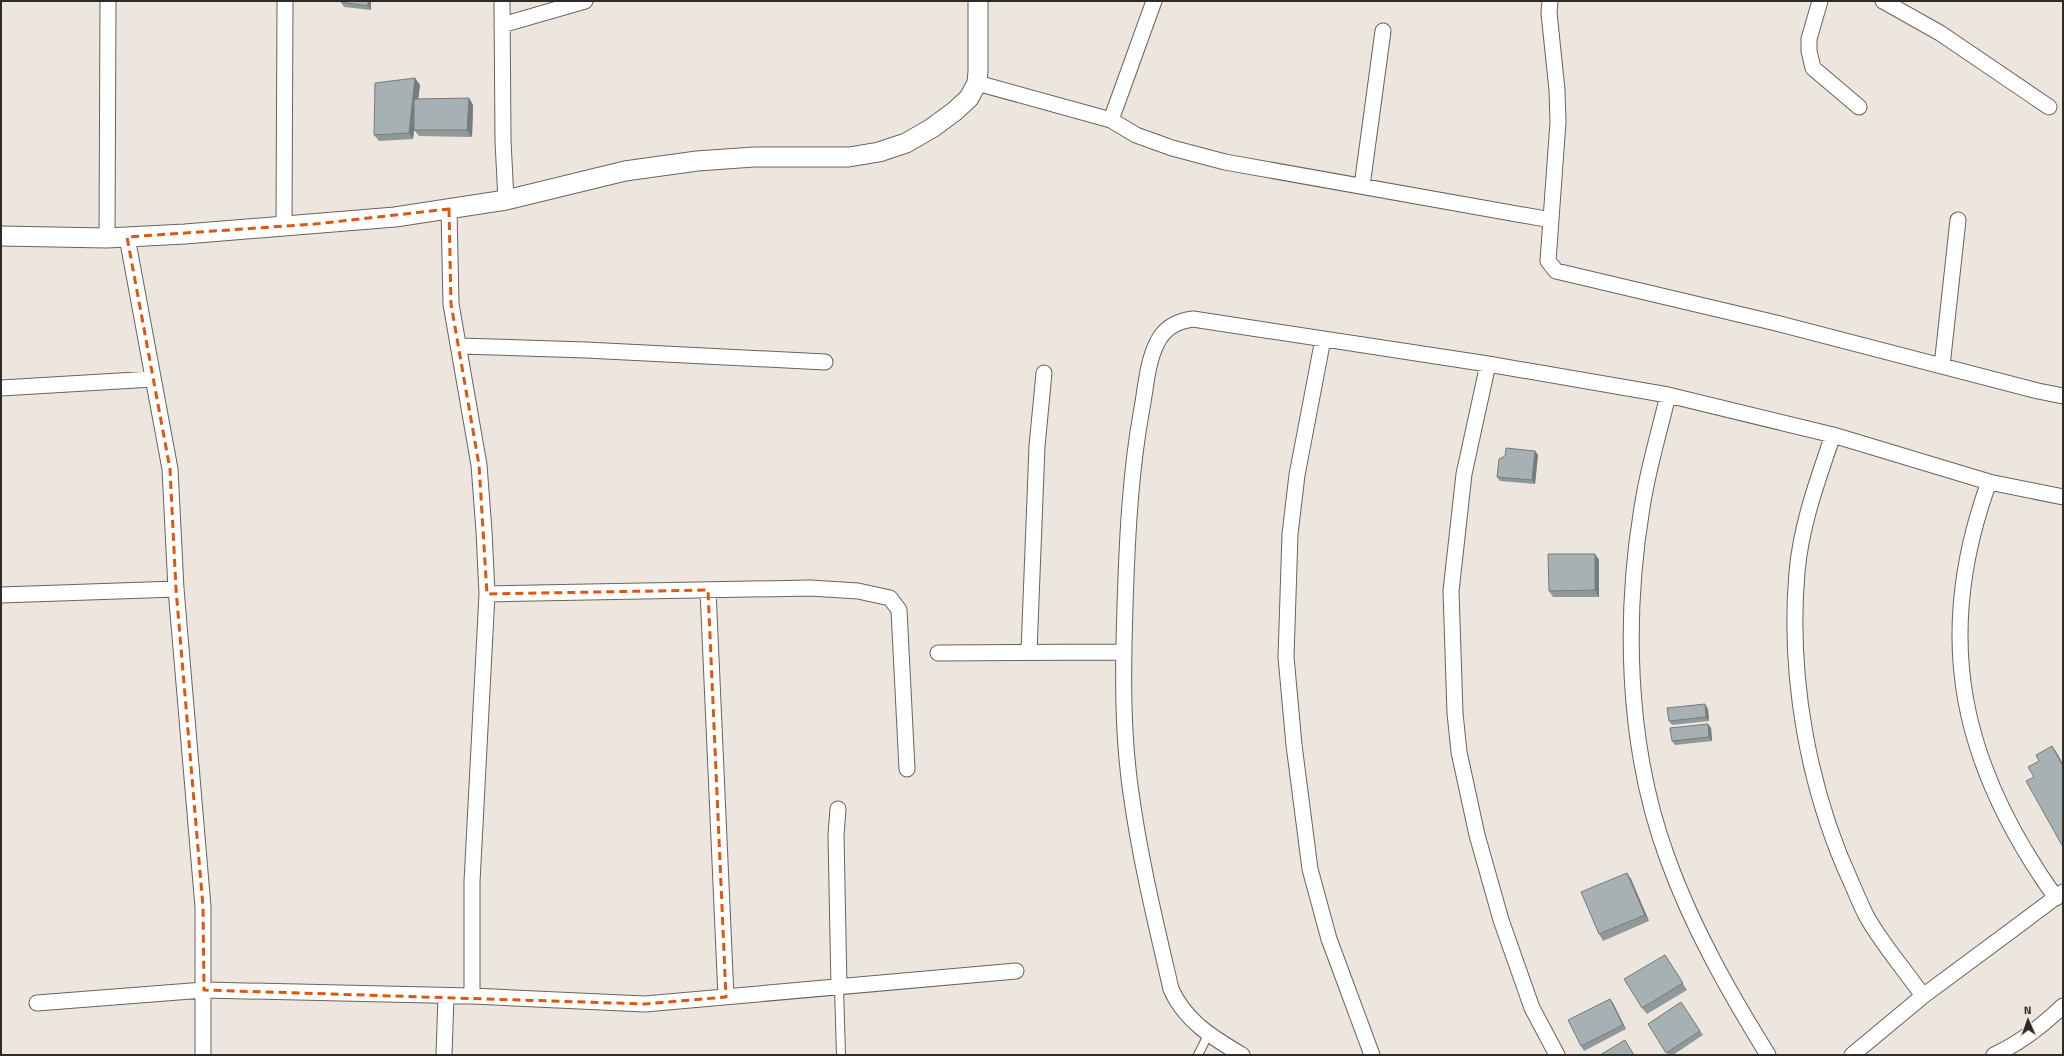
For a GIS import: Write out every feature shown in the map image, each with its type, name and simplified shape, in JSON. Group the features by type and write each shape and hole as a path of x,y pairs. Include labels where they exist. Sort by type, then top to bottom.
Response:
{"street":[{"path":"107,238 108,1"},
{"path":"284,226 285,1"},
{"path":"502,1 503,141 506,200"},
{"path":"502,25 585,1"},
{"path":"1,236 107,238 394,217 506,200 625,171 697,161 754,157 849,157 879,152 906,142 932,128 955,111 969,98 977,83 978,1"},
{"path":"1112,120 1154,1"},
{"path":"1550,1 1549,13 1557,90 1558,122 1548,261 1556,271 1776,323 2063,396"},
{"path":"1820,1 1809,39 1809,51 1814,68 1859,107"},
{"path":"1883,1 1940,33 2049,107"},
{"path":"1362,186 1383,31"},
{"path":"977,83 1112,120 1136,135 1191,154 1225,162 1551,220"},
{"path":"449,209 451,304 479,465 487,594 472,882 472,996"},
{"path":"1942,366 1958,220"},
{"path":"127,237 170,468 176,589 203,907 203,1055"},
{"path":"1242,1055 1208,1035 1178,1004 1171,989 1154,916 1131,792 1124,728 1126,570 1136,441 1152,356 1157,342 1172,325 1182,320 1193,319 1488,364 1668,395 1833,434 1989,482 2063,497"},
{"path":"1323,339 1297,475 1290,534 1286,657 1294,746 1310,869 1329,939 1372,1055"},
{"path":"459,346 586,350 824,362"},
{"path":"1488,364 1464,474 1451,592 1457,736 1460,759 1477,835 1501,920 1532,1008 1557,1055"},
{"path":"1029,652 1037,446 1044,373"},
{"path":"1,388 153,379"},
{"path":"1668,395 1644,495 1633,577 1630,628 1641,752 1647,788 1667,858 1690,913 1732,996 1768,1055"},
{"path":"1833,434 1809,507 1797,572 1796,664 1800,698 1813,775 1826,820 1844,867 1867,917 1923,996"},
{"path":"1852,1055 1923,996 2059,895 2018,840 2000,807 1985,771 1966,704 1959,635 1964,575 1977,515 1989,482"},
{"path":"1,595 176,589"},
{"path":"487,594 828,589 858,591 890,598 899,610 907,769"},
{"path":"708,590 726,997"},
{"path":"938,653 1124,652"},
{"path":"838,810 836,835 839,988"},
{"path":"37,1003 204,990 472,996 644,1004 839,988 1016,971"},
{"path":"444,1055 446,996"},
{"path":"1994,1055 2012,1051 2063,1006"}],"lane":[{"path":"839,988 841,1055"},
{"path":"1198,1055 1208,1035"}],"highlighted area":[{"path":"449,209 451,304 479,465 487,594 708,590 726,997 645,1004 204,990 203,907 176,589 170,469 127,237 315,224"}],"building":[{"path":"368,1 368,6 341,2"},
{"path":"415,78 409,133 374,135 375,83"},
{"path":"469,98 467,130 414,130 414,99"},
{"path":"1506,448 1535,451 1532,480 1497,477 1499,459 1505,456"},
{"path":"1548,554 1595,554 1595,590 1549,591"},
{"path":"1705,704 1706,717 1669,721 1667,708"},
{"path":"1708,724 1709,737 1672,741 1670,728"},
{"path":"2052,746 2063,766 2063,847 2026,781 2034,777 2028,767 2039,761 2036,755"},
{"path":"1627,873 1645,915 1599,934 1581,892"},
{"path":"1665,955 1683,983 1642,1008 1624,979"},
{"path":"1610,999 1623,1025 1581,1046 1568,1020"},
{"path":"1681,1002 1700,1031 1666,1053 1648,1024"},
{"path":"1625,1040 1634,1055 1600,1055"}]}
